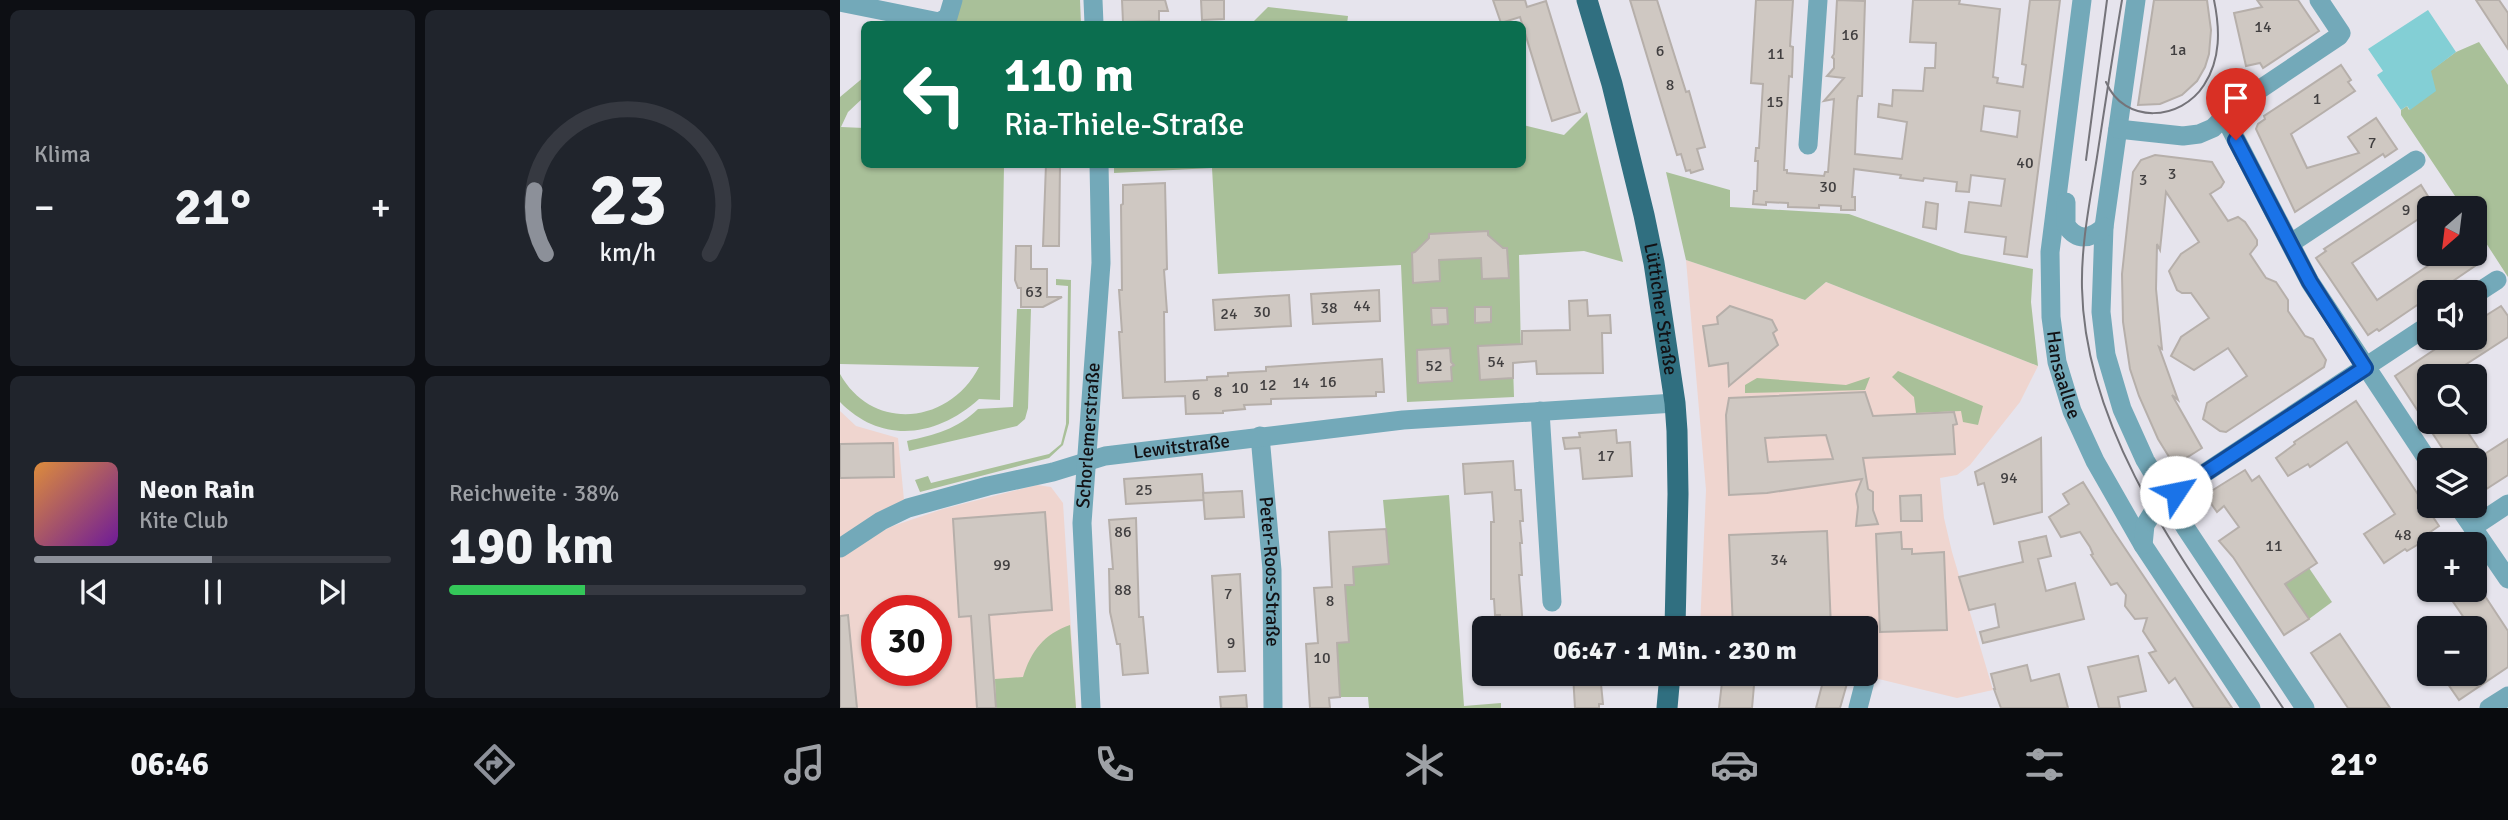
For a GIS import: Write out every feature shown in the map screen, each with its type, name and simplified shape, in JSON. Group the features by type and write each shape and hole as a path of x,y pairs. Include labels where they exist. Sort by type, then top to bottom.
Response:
{"main road":[{"name":"Lütticher Straße","path":"1591,3 1644,215 1675,403 1678,494 1675,616"},
{"path":"1667,708 1669,686"}],"street":[{"path":"840,2 932,21 944,20 951,10 953,0"},
{"path":"1093,0 1094,21"},
{"path":"1808,145 1818,0"},
{"name":"Hansaallee","path":"2082,0 2050,252 2052,329 2057,362 2082,436 2143,545 2250,708"},
{"path":"2136,0 2104,227 2101,312 2106,355 2132,433 2167,498 2305,708"},
{"path":"2118,129 2183,136 2199,134 2225,118 2235,106 2336,40 2341,33 2319,0"},
{"path":"2225,118 2310,282 2419,448"},
{"path":"2291,243 2416,160"},
{"name":"Schorlemerstraße","path":"1091,708 1082,523 1101,263 1099,168"},
{"name":"Hansaallee","path":"2058,186 2066,197 2064,218 2070,232 2084,239 2104,227"},
{"path":"2487,287 2497,280"},
{"path":"2143,545 2142,536 2148,518 2158,504 2417,333"},
{"name":"Lewitstraße","path":"840,548 881,521 908,508 1053,472 1105,456 1450,415 1675,403"},
{"path":"1540,411 1552,602"},
{"name":"Peter-Roos-Straße","path":"1260,436 1272,570 1273,708"},
{"path":"2473,527 2508,504"},
{"path":"2467,518 2508,579"},
{"path":"1857,708 1864,686"},
{"path":"2489,708 2508,695"}],"shaded area":[{"path":"1686,260 1805,300 1826,282 2038,366 2020,402 1970,465 1957,475 1940,478 1944,518 1952,552 1993,690 1957,698 1878,679 1878,616 1701,616 1706,490"},
{"path":"840,411 856,426 898,438 904,500 840,542"},
{"path":"1037,485 1051,487 1063,503 1076,708 840,708 840,551 893,526 943,509"}],"green space":[{"path":"959,0 1080,0 1081,21 955,21"},
{"path":"1268,7 1348,16 1347,21 1254,21"},
{"path":"2479,42 2508,85 2508,277 2487,245 2487,196 2455,196 2401,115 2401,110 2407,106 2409,110 2430,71 2456,52"},
{"path":"861,80 861,100 848,112 841,127 861,128 861,168 1004,168 1000,400 979,399 945,422 910,431 891,430 874,425 856,416 840,402 840,374 854,393 872,406 891,413 911,414 931,410 950,400 966,386 979,367 840,364 840,97"},
{"path":"1587,112 1623,262 1584,251 1519,255 1521,356 1513,364 1514,397 1407,402 1401,265 1218,274 1212,168 1526,168 1526,126 1564,135"},
{"path":"1114,168 1212,168 1114,173"},
{"path":"1666,172 1730,190 1730,207 1849,214 1961,254 2033,269 2031,302 2038,366 1826,282 1805,300 1686,260"},
{"path":"1056,279 1071,280 1069,423 1063,445 1049,458 920,492 915,480 928,476 931,483 1049,454 1061,444 1066,424 1068,286 1056,285"},
{"path":"1017,309 1031,309 1028,408 1025,419 1017,426 909,451 907,441 936,434 954,426 978,409 1013,407"},
{"path":"1898,371 1983,406 1978,425 1963,422 1961,411 1916,413 1914,397 1892,377"},
{"path":"1870,377 1865,390 1745,393 1745,385 1757,378 1846,385"},
{"path":"1449,495 1464,706 1501,703 1501,708 1369,708 1368,697 1340,697 1337,643 1345,586 1354,584 1353,567 1389,564 1383,500"},
{"path":"2309,568 2332,602 2309,619 2285,584"},
{"path":"1070,625 1076,708 996,708 995,679 1023,677 1030,659 1040,645 1053,633"}],"water":[{"path":"2428,10 2456,52 2431,71 2436,91 2410,110 2407,106 2401,110 2377,75 2383,71 2368,49"}],"building":[{"path":"1122,0 1165,0 1168,11 1159,11 1159,21 1123,21"},
{"path":"1201,0 1224,0 1224,19 1202,20"},
{"path":"1493,0 1525,0 1527,7 1546,1 1580,112 1552,121 1526,36 1526,21 1521,21 1520,17 1500,21"},
{"path":"1630,0 1657,0 1686,92 1689,91 1705,147 1697,149 1703,169 1691,173 1690,170 1686,171 1681,154 1677,155"},
{"path":"1756,0 1793,0 1790,46 1793,47 1792,77 1789,76 1784,170 1787,170 1787,173 1824,176 1825,172 1828,172 1834,99 1824,101 1844,78 1827,76 1834,68 1832,57 1837,0 1865,1 1862,96 1858,96 1857,101 1855,154 1902,159 1907,122 1878,117 1879,104 1892,106 1893,90 1923,91 1925,68 1935,68 1936,43 1910,42 1913,0 1960,0 1959,4 2000,9 1993,77 1998,78 1997,83 2023,87 2026,65 2022,64 2030,0 2060,0 2027,257 2004,254 2006,237 1965,232 1969,202 2001,206 2005,179 1971,175 1969,192 1956,191 1957,182 1924,178 1923,181 1900,178 1901,175 1854,169 1852,197 1855,197 1855,210 1841,210 1841,206 1819,205 1819,208 1788,207 1788,203 1753,204 1754,191 1757,191 1758,161 1755,161 1756,148 1759,148 1763,84 1751,83","holes":["1984,106 2020,111 2017,137 1981,131"]},
{"path":"2154,0 2207,0 2211,30 2209,54 2197,81 2182,95 2160,104 2138,105"},
{"path":"2257,0 2298,0 2319,31 2263,68 2260,63 2246,66 2234,13 2262,7"},
{"path":"2476,0 2499,0 2508,13 2508,49"},
{"path":"2341,65 2355,91 2291,134 2307,168 2359,153 2348,137 2376,118 2397,149 2385,157 2383,154 2295,212 2256,129 2265,119 2264,116"},
{"path":"2155,155 2212,162 2224,182 2210,194 2228,221 2238,217 2245,222 2257,240 2257,245 2250,254 2266,278 2276,282 2288,300 2288,311 2305,336 2313,339 2326,360 2324,367 2226,432 2203,419 2207,403 2247,376 2228,348 2194,370 2171,356 2181,337 2209,318 2191,293 2177,290 2169,271 2181,254 2199,242 2166,192 2160,250 2157,244 2156,289 2162,349 2159,347 2178,400 2172,395 2202,448 2178,463 2171,460 2158,439 2139,396 2130,369 2123,322 2122,274 2133,172 2141,160"},
{"path":"1046,168 1060,168 1059,246 1043,246"},
{"path":"1165,183 1165,382 1207,380 1207,377 1228,376 1228,373 1266,371 1266,367 1382,359 1384,392 1376,392 1376,396 1271,399 1271,404 1244,405 1245,409 1223,413 1186,414 1185,396 1123,398 1119,290 1122,290 1123,185"},
{"path":"2421,185 2428,196 2417,196 2417,220 2352,263 2377,300 2428,266 2475,266 2454,280 2417,280 2417,305 2379,331 2377,329 2368,335 2316,258 2326,251 2324,249"},
{"path":"1926,202 1938,204 1936,229 1923,227"},
{"path":"1488,231 1488,235 1503,248 1507,248 1509,278 1482,279 1481,258 1439,260 1440,281 1413,283 1412,253 1429,238 1429,234"},
{"path":"1016,246 1031,246 1031,269 1047,269 1047,297 1062,297 1043,307 1021,307 1021,288 1018,288 1015,280"},
{"path":"1379,290 1380,321 1313,324 1311,294"},
{"path":"1289,295 1291,326 1215,330 1213,300"},
{"path":"1587,300 1588,316 1610,315 1611,333 1602,333 1603,373 1537,374 1536,361 1513,363 1513,378 1480,380 1478,346 1522,344 1522,331 1570,330 1569,301"},
{"path":"1730,306 1772,320 1777,330 1773,333 1778,345 1729,386 1728,363 1709,366 1703,326 1718,324 1717,317"},
{"path":"2501,306 2508,316 2508,337 2466,364 2417,364 2417,410 2395,376 2434,350 2487,350 2487,315"},
{"path":"1475,307 1491,307 1491,322 1475,323"},
{"path":"1431,308 1447,308 1448,324 1432,325"},
{"path":"1450,348 1451,362 1454,365 1451,367 1452,381 1418,383 1417,350"},
{"path":"1865,392 1873,416 1954,412 1957,424 1953,425 1955,454 1863,458 1868,489 1873,492 1873,510 1878,524 1856,526 1856,494 1862,479 1767,493 1729,495 1726,415 1729,398","holes":["1826,435 1833,459 1768,462 1765,438"]},
{"path":"2356,401 2417,493 2417,518 2434,518 2439,526 2430,532 2417,532 2417,545 2407,551 2405,549 2384,563 2364,534 2395,514 2347,442 2310,467 2308,464 2288,476 2276,458 2295,444 2294,442"},
{"path":"1616,430 1617,443 1630,442 1632,476 1583,479 1580,448 1565,449 1563,438 1580,437 1579,433"},
{"path":"2433,434 2469,434 2478,448 2442,448"},
{"path":"2041,438 2042,512 1994,524 1984,483 1978,485 1975,472"},
{"path":"2508,439 2508,475 2487,489 2487,452"},
{"path":"893,443 894,477 840,478 840,444"},
{"path":"1513,461 1515,490 1521,490 1523,521 1520,521 1522,575 1519,575 1522,616 1495,615 1494,599 1491,599 1491,522 1494,522 1492,492 1465,494 1463,464"},
{"path":"2245,470 2252,481 2259,476 2317,563 2285,584 2309,619 2284,635 2233,557 2219,541 2239,527 2224,506 2217,512 2205,495"},
{"path":"1202,474 1204,500 1126,504 1124,479"},
{"path":"2083,482 2232,708 2194,708 2175,678 2169,683 2149,653 2156,651 2143,631 2147,618 2135,619 2125,606 2126,595 2117,583 2111,585 2091,555 2093,554 2090,547 2080,532 2061,537 2049,517 2069,504 2063,494"},
{"path":"1242,491 1244,517 1205,519 1203,493"},
{"path":"1921,495 1922,521 1901,521 1900,496"},
{"path":"1045,512 1052,610 989,615 996,708 977,708 971,616 959,617 953,519"},
{"path":"1136,518 1139,617 1143,617 1148,673 1123,675 1120,644 1117,644 1110,612 1109,569 1113,569 1109,520"},
{"path":"1386,529 1389,564 1353,567 1354,585 1345,585 1349,642 1337,643 1340,697 1329,698 1330,708 1310,708 1306,644 1318,643 1314,588 1332,587 1329,532"},
{"path":"1827,531 1831,616 1732,616 1729,535"},
{"path":"1901,532 1902,549 1912,549 1912,554 1944,552 1947,630 1880,632 1876,534"},
{"path":"2046,536 2051,556 2038,559 2046,591 2075,583 2084,619 1983,643 1980,632 1999,627 1995,604 1969,610 1959,577 2023,562 2019,542"},
{"path":"1240,574 1245,671 1218,672 1212,576"},
{"path":"2487,599 2508,631 2508,667 2487,681 2487,616 2463,616 2453,602 2487,602"},
{"path":"848,615 857,708 840,708 840,616"},
{"path":"2340,634 2390,708 2348,708 2311,653"},
{"path":"2138,656 2146,691 2118,697 2120,708 2099,708 2088,667"},
{"path":"2027,665 2031,681 2059,674 2068,708 2001,708 1991,674"},
{"path":"1574,686 1601,686 1603,704 1599,704 1599,708 1575,708"},
{"path":"1722,686 1754,686 1752,708 1719,708"},
{"path":"1822,686 1846,686 1840,708 1816,708"},
{"path":"2449,686 2480,686 2459,700"},
{"path":"1246,695 1247,708 1221,708 1220,697"}],"tram line":[{"path":"2086,160 2107,0"},
{"path":"2122,0 2084,239 2082,288 2088,346 2103,402 2125,457 2153,510 2184,562 2283,708"},
{"path":"2106,82 2114,96 2126,106 2139,111 2168,111 2182,106 2194,97 2204,85 2214,65 2218,44 2214,0"}],"route":[{"path":"2176,492 2365,368 2310,282 2236,140"}]}
